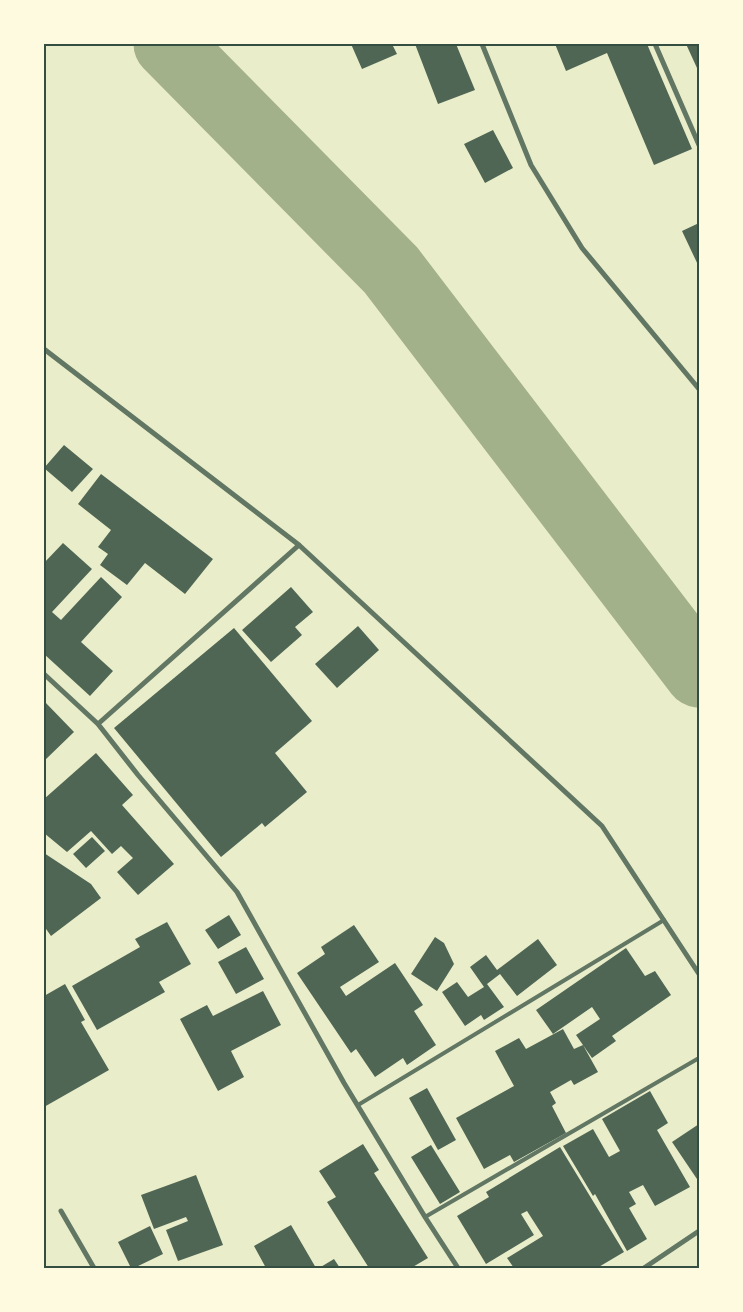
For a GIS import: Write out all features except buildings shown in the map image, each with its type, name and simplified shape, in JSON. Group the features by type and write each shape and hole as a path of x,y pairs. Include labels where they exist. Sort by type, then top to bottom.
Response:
{"street":[{"path":"482,44 531,165 582,248 699,389"},
{"path":"654,44 699,145"},
{"path":"44,349 299,545 602,826 699,974"},
{"path":"98,724 299,545"},
{"path":"44,674 98,724 138,775 237,892 358,1105 425,1218 458,1268"},
{"path":"61,1211 94,1268"},
{"path":"644,1268 699,1231"}],"lane":[{"path":"358,1105 664,920"},
{"path":"425,1218 699,1058"}],"waterway":[{"path":"168,44 391,270 699,673"}]}
